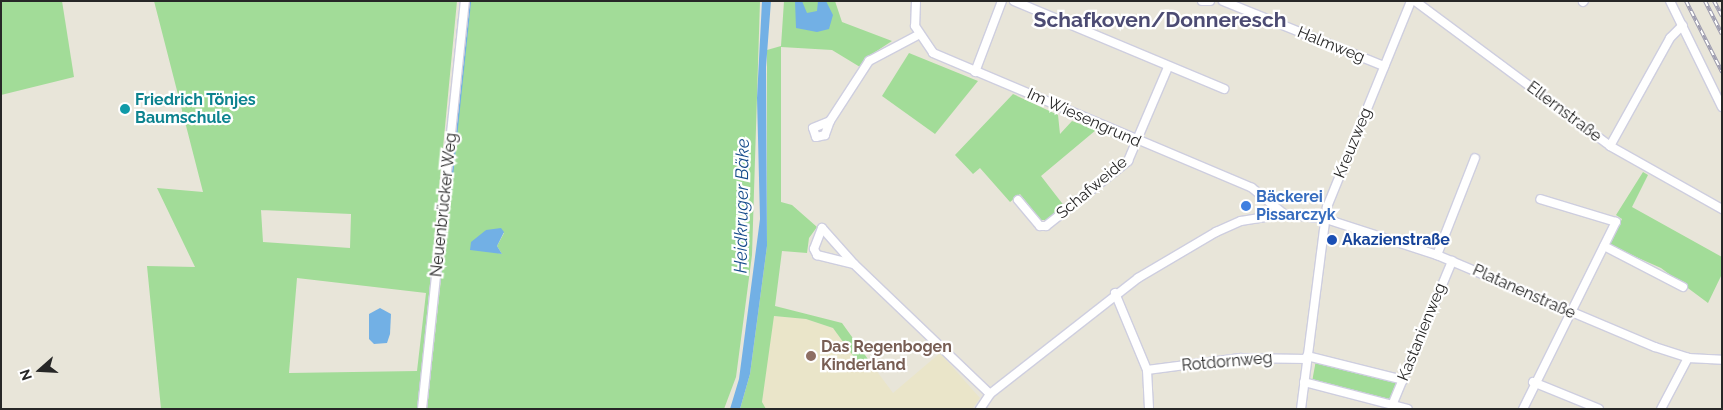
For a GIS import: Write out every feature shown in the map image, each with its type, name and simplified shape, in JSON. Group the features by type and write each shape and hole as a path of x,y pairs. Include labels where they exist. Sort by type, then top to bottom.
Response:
{"street":[{"name":"Neuenbrücker Weg","path":"422,409 465,1"},
{"path":"830,121 869,61 918,35 916,1"},
{"path":"976,72 1002,1"},
{"path":"1014,1 1224,89"},
{"path":"1202,1 1210,1"},
{"name":"Halmweg","path":"1223,1 1384,66"},
{"name":"Kreuzweg","path":"1301,409 1326,218 1411,1"},
{"name":"Ellernstraße","path":"1415,1 1610,146 1722,209"},
{"path":"1670,1 1722,107"},
{"path":"1610,146 1670,38 1683,25"},
{"name":"Im Wiesengrund","path":"918,35 932,53 1258,191 1284,214"},
{"name":"Schafweide","path":"1018,200 1040,226 1046,226 1128,161 1139,139 1168,67"},
{"path":"1437,255 1475,158"},
{"path":"1523,409 1533,382 1616,222 1540,199"},
{"path":"980,409 990,394 1115,293 1216,232 1241,221 1284,214 1326,218"},
{"name":"Platanenstraße","path":"1326,218 1452,260 1570,313 1688,358 1722,360"},
{"path":"854,264 817,255 814,249 822,228 835,238 854,264 990,394"},
{"path":"1604,246 1683,287"},
{"name":"Kastanienweg","path":"1393,403 1452,260"},
{"path":"1115,293 1147,370 1149,409"},
{"name":"Rotdornweg","path":"1147,370 1240,358 1307,357 1403,380"},
{"path":"1661,409 1688,358"},
{"path":"1304,382 1393,403 1408,409"},
{"path":"1533,382 1599,409"}],"shaded area":[{"name":"Das Regenbogen Kinderland","path":"773,316 806,319 833,328 863,368 870,362 893,393 940,353 980,398 972,409 766,409 762,403"}],"green space":[{"path":"1,1 62,1 74,77 1,95"},
{"path":"154,1 457,1 418,409 161,409 147,266 195,267 157,188 203,192","holes":["261,210 351,214 350,248 263,242","297,278 426,293 417,371 289,373"]},
{"path":"471,1 760,1 752,255 736,377 724,409 427,409","holes":["486,230 504,233 497,246 502,254 481,249"]},
{"path":"784,1 835,1 842,22 892,41 866,58 860,67 832,50 781,47 781,202 792,205 817,227 809,238 807,253 782,251 775,306 842,323 870,362 862,368 833,328 806,319 774,316 762,402 766,409 740,409 750,374 767,246 767,50 781,46"},
{"path":"909,53 978,81 935,134 882,96"},
{"path":"1013,94 1058,115 1060,134 1072,121 1096,130 1041,176 1065,207 1048,220 1041,220 1020,194 1010,202 980,168 973,174 955,155"},
{"path":"1643,172 1648,175 1632,207 1722,257 1722,274 1708,303 1661,268 1609,245 1622,219 1616,215"},
{"path":"1316,360 1398,382 1390,399 1312,382"}],"water":[{"path":"762,1 771,1 766,67 767,246 750,374 740,409 730,409 739,379 760,219 757,98"},
{"path":"795,1 802,1 807,13 817,11 818,1 826,1 833,15 829,29 817,32 796,28"},
{"path":"501,228 504,232 497,246 502,254 470,250 471,242 486,230"},
{"path":"380,308 391,314 390,334 387,343 374,344 369,339 369,314"}],"waterway":[{"path":"450,196 470,1"},
{"path":"454,68 459,18"}],"railway":[{"path":"1686,1 1722,72"},
{"path":"1705,1 1722,34"},
{"path":"1714,1 1722,16"}],"place":[{"name":"Friedrich Tönjes Baumschule","path":"125,109"},
{"name":"Bäckerei Pissarczyk","path":"1246,206"},
{"name":"Akazienstraße","path":"1332,240"},
{"name":"Das Regenbogen Kinderland","path":"811,356"}],"district":[{"name":"Schafkoven/Donneresch","path":"1160,20"}],"water label":[{"name":"Heidkruger Bäke","path":"742,206"}]}
